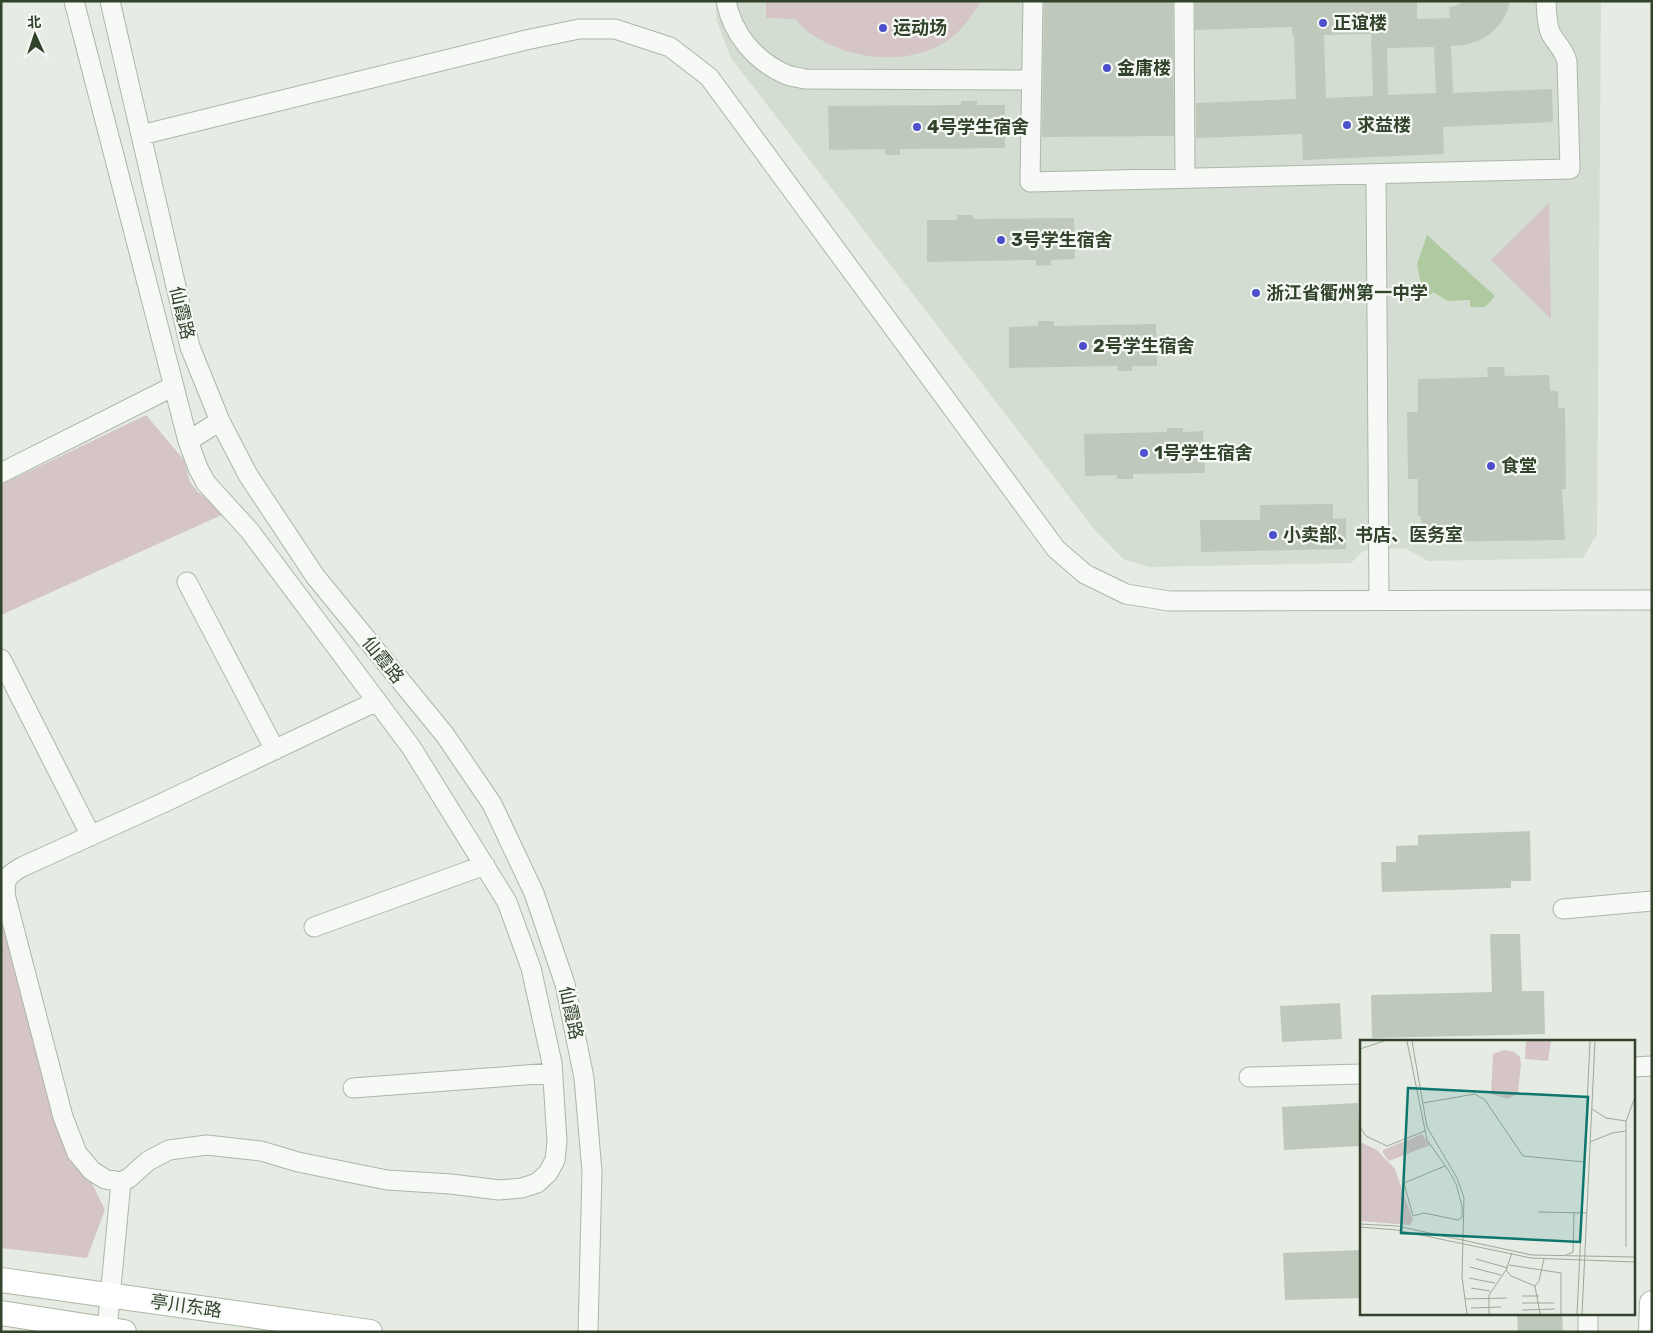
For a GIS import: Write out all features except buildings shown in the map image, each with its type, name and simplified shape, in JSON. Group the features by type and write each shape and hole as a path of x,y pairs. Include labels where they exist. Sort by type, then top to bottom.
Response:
{"main road":[{"name":"亭川东路","path":"1,1280 370,1332"},
{"path":"1651,1332 1652,1303"},
{"path":"1,1313 116,1330"}],"street":[{"path":"74,1 188,441 198,468 206,483 249,530 377,701 411,747 507,902 532,968 552,1063 557,1142 555,1160 543,1178 522,1188 499,1190 451,1184 387,1180 298,1162 261,1151 207,1145 169,1150 148,1161 129,1178 121,1182 105,1179 92,1171 76,1153 63,1117 6,898 4,887 7,878 14,872 377,701"},
{"name":"仙霞路","path":"110,1 190,347 220,421 248,475 315,576 445,735 492,804 534,893 565,984 584,1078 592,1172 588,1332"},
{"path":"726,1 729,16 741,38 762,60 786,74 804,79 1032,80"},
{"path":"1032,1 1030,182 1570,169 1567,62 1564,52 1549,29 1546,1"},
{"path":"1184,1 1185,178"},
{"path":"141,135 526,40 579,29 615,30 670,47 710,77 1056,549 1085,574 1126,594 1169,601 1652,600"},
{"path":"1376,174 1380,600"},
{"path":"1,473 174,386"},
{"path":"188,441 220,421"},
{"path":"187,582 275,750"},
{"path":"1,659 91,836"},
{"path":"314,927 485,865"},
{"path":"1563,909 1652,901"},
{"path":"1636,1066 1652,1066"},
{"path":"353,1088 552,1073"},
{"path":"1249,1077 1360,1074"},
{"path":"116,1330 110,1295 121,1182"},
{"path":"1588,1316 1588,1332"}],"shaded area":[{"name":"浙江省衢州第一中学","path":"716,1 1601,1 1597,534 1583,558 1428,561 1405,548 1363,551 1351,563 1149,567 1123,559 1094,529 731,58 716,19"},
{"name":"运动场","path":"766,1 981,1 960,29 952,37 936,47 900,57 882,57 863,55 827,43 809,32 795,19 766,18"},
{"path":"1549,203 1551,319 1491,260"},
{"path":"1427,235 1495,296 1485,307 1470,307 1470,300 1448,301 1433,292 1429,296 1422,289 1417,264"},
{"path":"146,415 184,460 190,482 198,492 226,513 1,615 1,485"},
{"path":"1,919 69,1157 90,1179 105,1210 87,1258 1,1248"}],"place":[{"name":"正谊楼","path":"1323,23"},
{"name":"运动场","path":"883,28"},
{"name":"金庸楼","path":"1107,68"},
{"name":"求益楼","path":"1347,125"},
{"name":"4号学生宿舍","path":"917,127"},
{"name":"3号学生宿舍","path":"1001,240"},
{"name":"浙江省衢州第一中学","path":"1256,293"},
{"name":"2号学生宿舍","path":"1083,346"},
{"name":"1号学生宿舍","path":"1144,453"},
{"name":"食堂","path":"1491,466"},
{"name":"小卖部、书店、医务室","path":"1273,535"}]}
